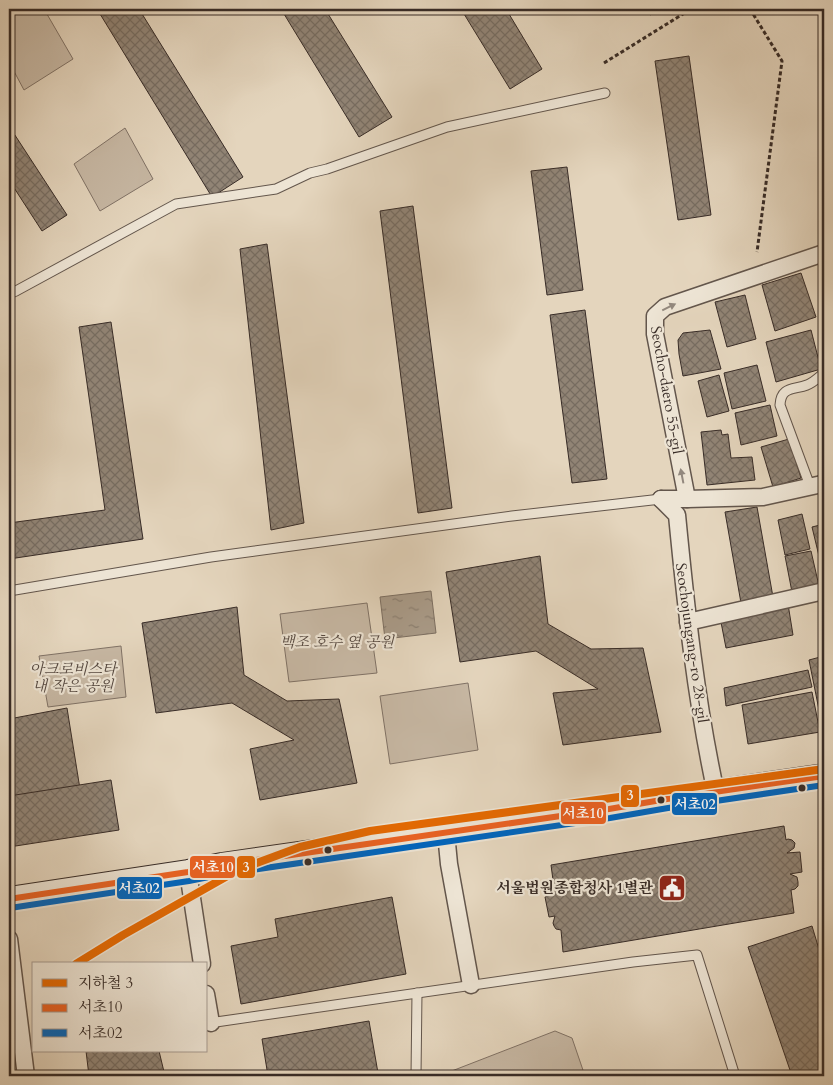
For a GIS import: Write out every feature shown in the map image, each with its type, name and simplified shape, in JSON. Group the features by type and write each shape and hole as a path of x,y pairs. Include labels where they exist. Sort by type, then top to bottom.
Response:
{"main road":[{"path":"9,899 188,872 222,865 824,776"}],"street":[{"name":"Seocho-daero 55-gil","path":"686,499 654,334 655,316 665,307 824,253"},
{"path":"661,500 763,497 817,484"},
{"name":"Seochojungang-ro 28-gil","path":"661,500 677,515 688,622 707,752 716,793"},
{"path":"688,622 824,591"},
{"path":"446,833 449,864 470,985"},
{"path":"188,872 202,962"},
{"path":"9,939 16,1054 26,1076"}],"lane":[{"path":"9,294 176,204 276,189 310,172 327,169 447,127 605,93"},
{"path":"817,484 780,405 783,394 787,390 808,385 824,373"},
{"path":"9,591 201,559 346,538 512,516 661,500"},
{"path":"208,1023 633,962 697,955 735,1076"},
{"path":"416,1076 417,993"}],"path":[{"path":"604,63 691,9"},
{"path":"750,9 782,60 757,252"}],"green space":[{"path":"9,9 44,9 73,59 24,90 9,62"},
{"path":"125,128 153,179 100,211 74,164"},
{"name":"백조 호수 옆 공원","path":"367,603 377,673 289,682 280,614"},
{"name":"아크로비스타 내 작은 공원","path":"121,646 126,697 48,707 39,656"},
{"path":"468,683 478,750 390,764 380,696"},
{"path":"555,1031 572,1038 585,1076 444,1076 444,1074"}],"water":[{"path":"431,591 436,633 385,639 380,597"}],"building":[{"path":"97,9 139,9 243,177 212,197"},
{"path":"281,9 325,9 392,117 359,137"},
{"path":"461,9 506,9 542,69 510,89"},
{"path":"646,9 660,9 650,15"},
{"path":"689,56 711,215 678,220 655,61"},
{"path":"9,126 67,215 42,231 9,180"},
{"path":"567,167 583,290 547,295 531,171"},
{"path":"413,206 452,508 418,513 380,211"},
{"path":"267,244 304,523 271,530 240,249"},
{"path":"801,273 816,317 775,331 762,285"},
{"path":"745,295 756,339 727,347 715,302"},
{"path":"585,310 607,479 572,483 550,315"},
{"path":"111,322 143,539 9,559 9,523 105,510 79,327"},
{"path":"710,330 721,369 683,376 678,340 683,333"},
{"path":"811,330 821,369 776,382 766,342"},
{"path":"757,365 766,401 732,409 724,373"},
{"path":"719,375 729,411 707,417 698,381"},
{"path":"770,405 777,436 741,445 735,413"},
{"path":"721,430 722,435 728,434 731,458 752,457 755,480 707,485 701,432"},
{"path":"789,439 801,478 773,487 761,447"},
{"path":"757,507 773,597 741,603 725,512"},
{"path":"802,514 810,549 785,555 778,520"},
{"path":"824,524 824,577 812,527"},
{"path":"811,551 819,586 792,592 785,556"},
{"path":"540,556 548,624 591,649 643,648 661,732 563,745 553,693 598,689 536,651 460,662 446,572"},
{"path":"788,604 793,635 726,648 720,617"},
{"path":"237,607 244,675 287,701 339,699 357,783 260,800 250,749 294,740 232,703 156,713 142,623"},
{"path":"824,656 824,730 823,730 809,660"},
{"path":"808,670 812,687 726,706 724,688"},
{"path":"812,692 820,732 748,744 742,705"},
{"path":"67,708 84,814 9,827 9,719"},
{"path":"111,780 119,830 9,847 9,796"},
{"name":"서울법원종합청사 1별관","path":"784,826 786,840 792,840 795,843 794,848 787,853 800,852 802,872 790,874 797,877 798,882 798,886 791,890 794,913 563,952 561,930 556,929 554,926 555,916 549,917 545,897 552,895 547,887 553,880 551,865"},
{"path":"392,897 406,974 241,1004 231,946 278,937 275,919"},
{"path":"812,926 824,966 824,1076 792,1076 748,947"},
{"path":"369,1021 378,1073 361,1076 268,1076 262,1039"},
{"path":"86,1052 159,1052 165,1076 89,1076"}],"metro line":[{"name":"3","path":"79,962 238,870 300,847 370,831 824,769"}],"transit line":[{"name":"서초10","path":"9,899 188,872 222,865 824,776"},
{"name":"서초02","path":"10,908 224,874 824,785"}],"place":[{"name":"서울법원종합청사 1별관","path":"672,888"}]}
